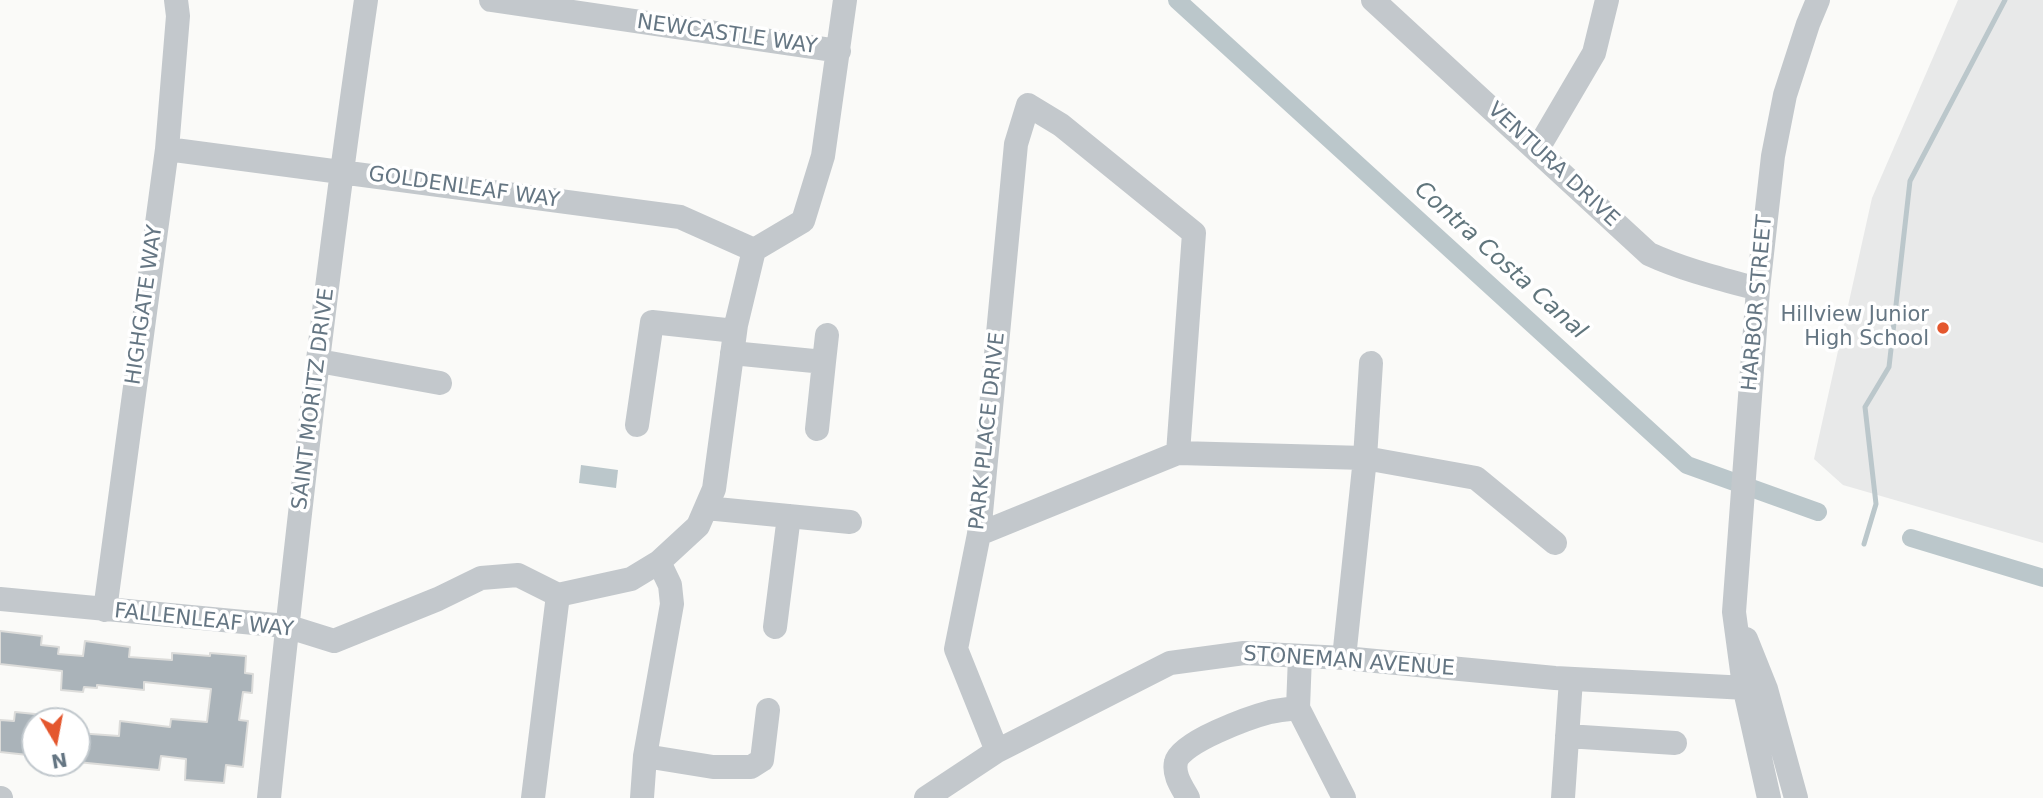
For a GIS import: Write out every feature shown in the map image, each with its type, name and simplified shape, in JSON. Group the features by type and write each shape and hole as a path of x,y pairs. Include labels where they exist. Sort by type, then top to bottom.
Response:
{"street":[{"name":"HIGHGATE WAY","path":"105,610 167,149 178,16 176,0"},
{"name":"SAINT MORITZ DRIVE","path":"269,798 286,626 341,172 366,0"},
{"name":"NEWCASTLE WAY","path":"491,0 544,4 838,51"},
{"path":"533,798 558,595 631,579 659,562 698,526 714,489 734,342 754,250 803,220 823,156 845,0"},
{"name":"VENTURA DRIVE","path":"1373,0 1649,254 1706,276 1758,289"},
{"path":"1537,150 1594,53 1607,0"},
{"name":"HARBOR STREET","path":"1796,798 1755,687 1734,612 1758,289 1773,156 1785,95 1818,0"},
{"name":"PARK PLACE DRIVE","path":"996,751 956,649 979,534 1016,144 1028,105 1061,125 1194,233 1178,453"},
{"name":"GOLDENLEAF WAY","path":"167,149 680,218 754,250"},
{"path":"637,425 652,322 824,362"},
{"path":"817,429 827,335"},
{"path":"319,360 440,383"},
{"path":"1344,658 1365,458 1371,363"},
{"path":"979,534 1178,453 1365,458 1476,478 1555,543"},
{"path":"706,508 850,522"},
{"path":"775,627 789,516"},
{"path":"642,798 646,757 672,604 670,585 659,562"},
{"name":"FALLENLEAF WAY","path":"0,599 286,626 334,641 438,599 481,578 518,575 558,595"},
{"name":"STONEMAN AVENUE","path":"926,798 996,751 1170,663 1244,653 1344,658 1571,679 1755,687"},
{"path":"1300,656 1298,708 1344,798"},
{"path":"1563,798 1571,679"},
{"name":"HARBOR STREET","path":"1755,687 1769,798"},
{"path":"1188,798 1175,773 1176,760 1186,748 1245,719 1273,711 1298,708"},
{"path":"646,757 713,767 751,767 761,760 768,710"},
{"path":"1567,736 1675,743"}],"shaded area":[{"name":"Hillview Junior High School","path":"1958,0 2043,0 2043,543 1843,485 1814,459 1872,198"},
{"path":"581,465 618,470 616,488 579,483"}],"building":[{"path":"0,631 42,636 41,645 59,647 58,654 83,656 85,641 130,647 129,657 172,660 172,653 246,656 245,673 253,674 252,693 243,692 239,720 248,721 243,767 226,765 224,783 185,780 186,759 161,756 159,770 91,763 91,734 119,736 120,721 170,727 171,719 207,722 211,689 144,682 144,690 97,685 97,688 84,687 83,692 61,690 62,671 0,664"},
{"path":"15,712 21,713 21,754 0,752 0,720 14,721"}],"waterway":[{"name":"Contra Costa Canal","path":"1177,0 1687,465 1818,512"},
{"path":"1864,544 1876,504 1865,407 1889,367 1910,181 2005,0"},
{"name":"Contra Costa Canal","path":"1911,538 2043,578"}],"place":[{"name":"Hillview Junior High School","path":"1943,328"}]}
